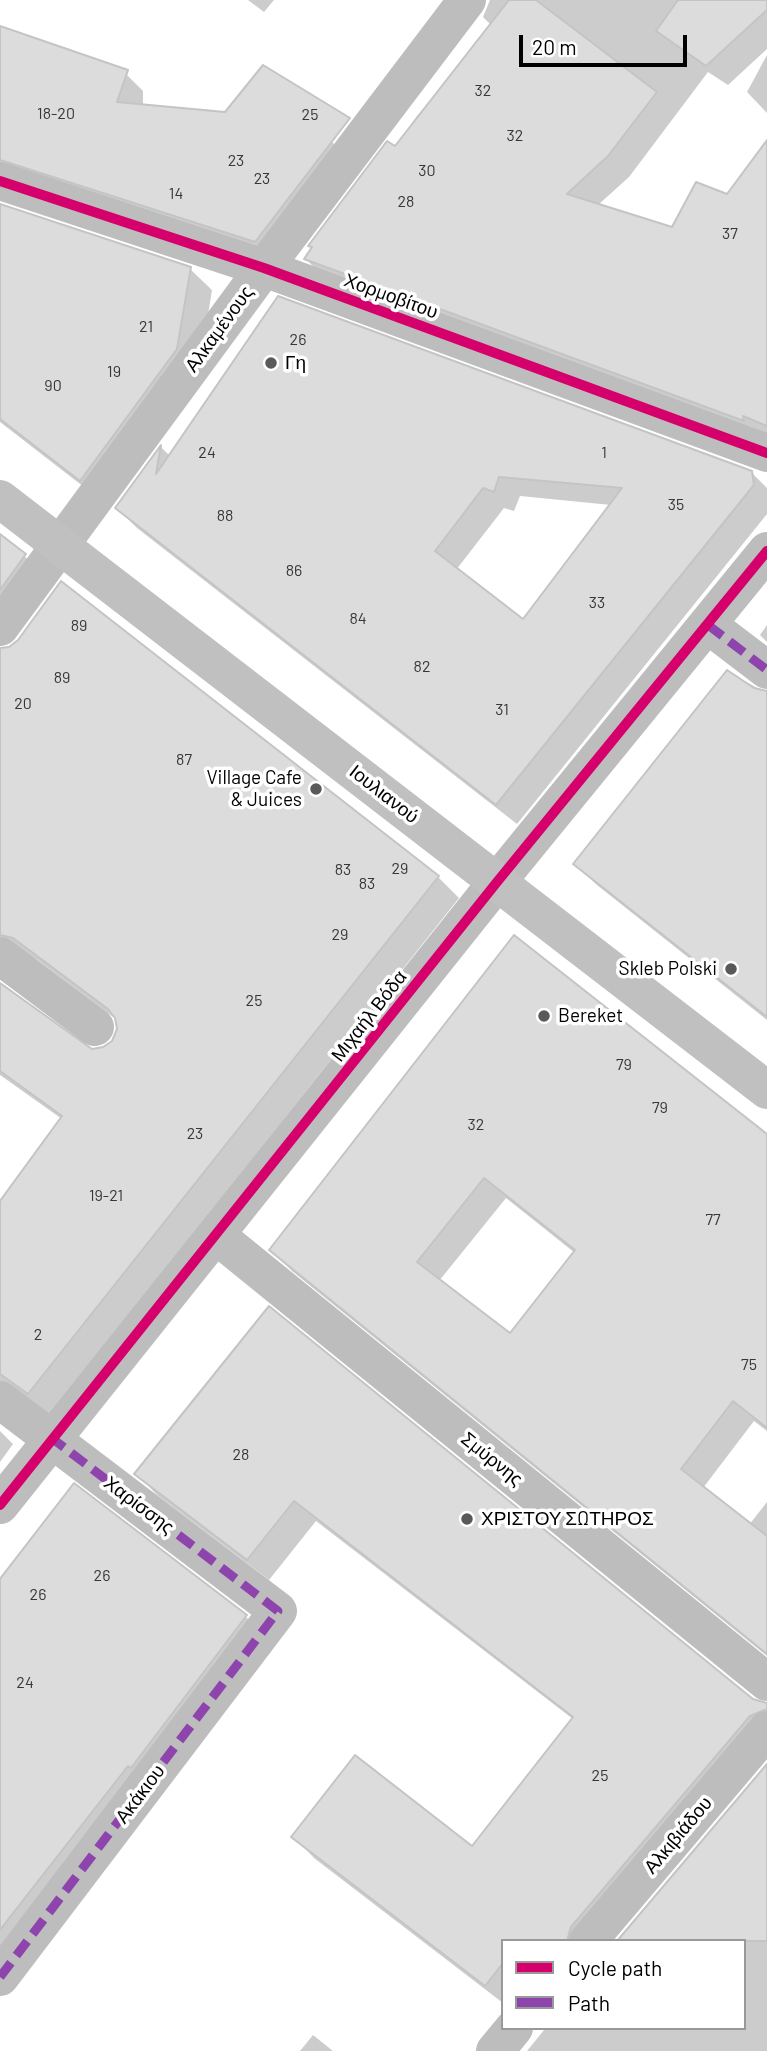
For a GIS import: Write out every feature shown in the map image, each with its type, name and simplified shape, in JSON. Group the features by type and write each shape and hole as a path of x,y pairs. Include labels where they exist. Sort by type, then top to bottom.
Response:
{"main road":[{"name":"Ιουλιανού","path":"0,499 767,1090"}],"street":[{"name":"Αλκαμένους","path":"0,627 454,4"},
{"name":"Χορμοβίτου","path":"0,181 264,268 767,453"},
{"name":"Μιχαήλ Βόδα","path":"0,1504 217,1236 497,882 767,551"},
{"path":"709,625 767,670"},
{"path":"0,956 95,1027"},
{"name":"Σμύρνης","path":"217,1236 767,1682"},
{"name":"Χαρίσσης","path":"0,1400 278,1611"},
{"name":"Ακάκιου","path":"0,1977 278,1611"},
{"name":"Αλκιβιάδου","path":"590,1939 767,1730"},
{"path":"495,2051 512,2030"}],"building":[{"path":"509,0 536,0 657,92 608,156 567,194 672,227 696,182 727,194 767,140 767,426 743,416 744,421 304,259 312,247 308,246 387,141 395,146"},
{"path":"678,0 767,0 767,10 706,66 656,31"},
{"path":"0,26 128,70 117,102 225,112 263,65 350,118 255,242 0,160"},
{"path":"0,204 191,267 177,349 80,481 0,419"},
{"path":"278,296 752,471 754,485 496,805 115,508 161,445 156,474","holes":["499,477 622,488 523,619 435,551 483,488 494,492"]},
{"path":"0,534 26,554 0,590"},
{"path":"61,581 439,876 28,1394 0,1374 0,1201 62,1116 0,1071 0,983 92,1049 103,1047 112,1041 117,1029 115,1018 108,1009 13,938 0,935 0,648 9,647 18,640"},
{"path":"727,670 754,688 767,691 767,1017 573,864"},
{"path":"514,935 767,1134 767,1428 733,1401 681,1469 767,1536 767,1654 269,1250","holes":["484,1178 575,1250 510,1333 417,1262"]},
{"path":"269,1306 753,1699 767,1703 767,1709 750,1716 571,1927 568,1939 501,1939 501,1966 485,1986 291,1837 355,1755 472,1846 573,1717 294,1501 247,1560 134,1474"},
{"path":"74,1483 247,1615 131,1768 128,1766 0,1930 0,1579"},
{"path":"767,1764 767,1941 619,1939"}],"marked path":[{"path":"708,625 767,670"},
{"path":"0,1977 278,1611 53,1439"}],"cycle path":[{"path":"0,181 264,268 767,453"},
{"path":"0,1505 497,882 767,551"}],"place":[{"name":"Γη","path":"271,363"},
{"name":"Village Cafe & Juices","path":"316,789"},
{"name":"Skleb Polski","path":"731,969"},
{"name":"Bereket","path":"544,1016"},
{"name":"ΧΡΙΣΤΟΥ ΣΩΤΗΡΟΣ","path":"467,1519"}]}
